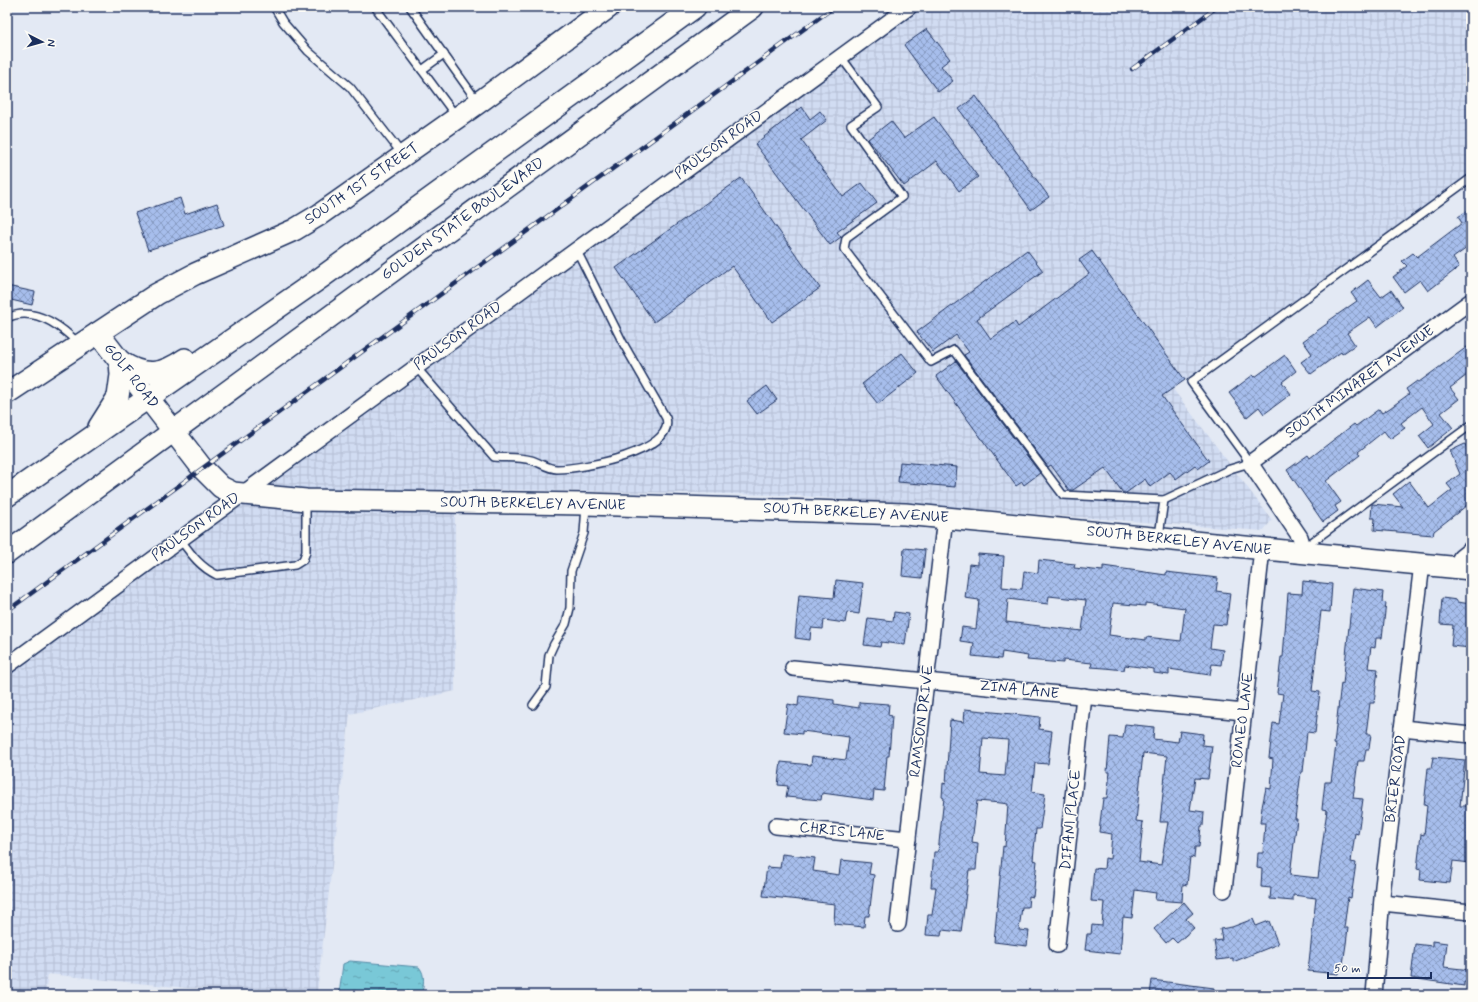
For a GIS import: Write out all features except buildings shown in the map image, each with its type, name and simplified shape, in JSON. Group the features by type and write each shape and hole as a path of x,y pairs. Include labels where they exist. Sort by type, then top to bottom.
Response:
{"street":[{"name":"SOUTH 1ST STREET","path":"98,333 144,301 179,282 308,222 404,156 609,7"},
{"path":"7,496 322,277 695,7"},
{"name":"GOLDEN STATE BOULEVARD","path":"7,553 753,7"},
{"name":"PAULSON ROAD","path":"7,666 180,538 909,7"},
{"name":"SOUTH MINARET AVENUE","path":"1250,463 1471,301"},
{"name":"GOLF ROAD","path":"7,392 98,333 216,483 226,490 240,495"},
{"path":"98,433 100,424 110,411 120,390 120,362 140,371 154,373 164,372 221,334 240,334"},
{"path":"1250,463 1300,537 1305,550"},
{"name":"SOUTH BERKELEY AVENUE","path":"240,495 306,500 586,504 862,512 945,518 1262,549 1305,550 1463,568"},
{"name":"RAMSON DRIVE","path":"898,924 945,518"},
{"name":"ROMEO LANE","path":"1224,890 1262,549"},
{"path":"1463,568 1461,557 1471,549"},
{"name":"BRIER ROAD","path":"1374,995 1382,903 1422,564"},
{"name":"ZINA LANE","path":"793,668 1244,712"},
{"name":"DIFANI PLACE","path":"1057,945 1084,696"},
{"path":"1402,728 1471,735"},
{"name":"CHRIS LANE","path":"776,826 908,839"},
{"path":"1382,903 1471,912"}],"lane":[{"path":"274,7 308,51 350,87 404,156"},
{"path":"375,7 457,117"},
{"path":"410,7 478,103"},
{"path":"422,70 444,54"},
{"path":"840,57 878,107 851,125 902,197 846,238 844,249 931,362 954,350 1063,495 1164,500 1230,469 1250,463 1192,382 1471,178"},
{"path":"415,367 494,457 531,460 554,469 574,468 645,450 666,432 668,426 666,418 623,343 576,250"},
{"path":"7,318 35,315 55,323 80,345"},
{"path":"1305,550 1471,425"},
{"path":"180,538 198,562 208,571 217,575 295,565 303,560 306,552 306,500"},
{"path":"1159,539 1164,500"},
{"path":"533,705 546,687 550,656 554,644 566,624 570,608 571,571 584,533 586,504"}],"shaded area":[{"path":"918,7 1471,7 1471,172 1173,389 1272,520 1263,531 788,495 455,489 455,691 350,714 317,992 187,988 48,974 45,995 7,995 7,672"}],"water":[{"path":"350,961 419,967 423,973 422,995 339,995 343,964"}],"railway":[{"path":"7,611 834,7"},
{"path":"1132,69 1217,7"}]}
